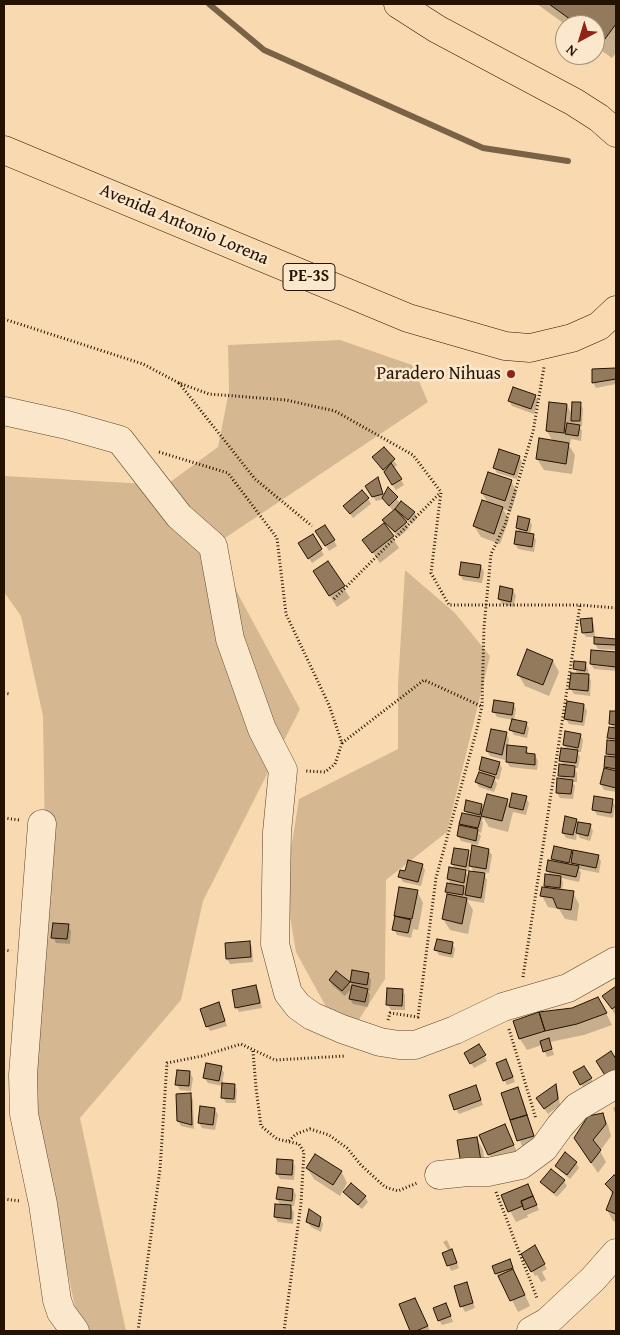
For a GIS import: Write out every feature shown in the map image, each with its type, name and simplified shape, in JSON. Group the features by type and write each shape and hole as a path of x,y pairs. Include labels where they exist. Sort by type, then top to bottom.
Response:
{"highway":[{"path":"398,4 437,29 574,102 599,118 616,133"},
{"name":"Avenida Antonio Lorena","path":"4,150 408,318 504,346 530,348 572,338 599,326 616,310"}],"street":[{"path":"4,411 67,425 120,440 179,516 213,546 230,639 262,729 283,770 277,832 275,944 288,993 298,1006 312,1016 380,1042 415,1045 455,1030 503,1007 568,988 616,961"},
{"path":"42,824 23,1075 24,1114 43,1204 57,1300 61,1312 74,1331"},
{"path":"439,1175 488,1172 521,1166 544,1148 577,1107 616,1084"},
{"path":"539,1327 593,1279 616,1252"}],"path":[{"path":"4,320 143,364 179,383 209,394 286,400 335,411 412,455 441,492 431,573 449,604 580,605 616,608"},
{"path":"138,1331 160,1168 167,1063 202,1056 241,1044 274,1060 352,1056 380,1042 390,1013 418,1017 436,878 482,706 486,605 491,554 505,525 533,432 548,345"},
{"path":"179,383 255,479 312,526"},
{"path":"156,451 228,473 277,538 286,614 329,705 342,743"},
{"path":"334,599 441,492"},
{"path":"544,1148 503,1007 522,983 580,605"},
{"path":"283,770 325,772 335,764 342,743 424,680 482,706"},
{"path":"4,693 10,694"},
{"path":"253,1050 261,1126 277,1139 299,1144 304,1152 301,1203 284,1331"},
{"path":"288,1142 296,1134 310,1129 329,1135 347,1148 361,1165 386,1187 398,1191 439,1175"},
{"path":"488,1172 539,1327"}],"shaded area":[{"path":"340,340 412,365 428,402 216,544 238,594 300,709 203,901 181,1000 80,1118 126,1331 80,1331 31,1095 46,908 43,716 21,616 4,592 4,476 166,485 218,447 229,391 228,345"},
{"path":"405,570 455,613 490,656 447,832 386,880 385,979 358,1021 330,1014 296,952 285,887 299,799 398,749 398,684"}],"building":[{"path":"549,4 616,4 616,24 605,39 605,15 564,15"},
{"path":"616,368 616,379 592,383 592,369"},
{"path":"513,387 536,395 531,409 508,401"},
{"path":"549,402 567,404 564,433 546,431"},
{"path":"572,402 581,402 580,421 571,421"},
{"path":"567,423 580,425 578,436 565,434"},
{"path":"539,438 569,443 566,464 536,459"},
{"path":"384,447 395,459 383,470 372,457"},
{"path":"499,449 520,456 514,475 493,468"},
{"path":"391,463 402,479 392,485 384,472"},
{"path":"488,472 512,480 505,501 481,493"},
{"path":"378,477 383,494 372,497 365,486"},
{"path":"388,487 398,497 389,506 382,498"},
{"path":"362,490 369,498 350,514 343,506"},
{"path":"482,500 503,507 494,534 473,526"},
{"path":"401,501 415,512 408,520 395,509"},
{"path":"395,509 407,522 395,532 382,520"},
{"path":"518,516 530,519 527,531 516,528"},
{"path":"384,523 394,536 372,553 362,540"},
{"path":"325,525 335,540 325,546 315,531"},
{"path":"516,531 534,534 532,547 514,544"},
{"path":"313,534 322,549 308,559 298,543"},
{"path":"328,561 345,586 329,596 313,571"},
{"path":"461,562 481,565 479,578 459,575"},
{"path":"500,586 513,589 511,602 498,599"},
{"path":"592,618 593,632 582,633 580,619"},
{"path":"594,637 616,639 616,645 594,644"},
{"path":"527,649 553,660 543,685 517,675"},
{"path":"591,650 616,652 616,667 590,664"},
{"path":"574,661 586,662 585,671 573,669"},
{"path":"571,673 589,674 588,691 569,689"},
{"path":"494,700 514,703 512,715 492,712"},
{"path":"567,701 584,704 582,722 564,719"},
{"path":"610,711 616,711 616,725 609,724"},
{"path":"512,719 527,722 524,734 509,730"},
{"path":"609,727 616,728 616,739 607,738"},
{"path":"491,729 507,732 502,755 486,751"},
{"path":"565,731 581,734 578,748 563,745"},
{"path":"607,740 616,741 616,755 606,754"},
{"path":"507,745 527,747 526,753 535,754 535,765 506,762"},
{"path":"561,748 578,750 576,763 559,761"},
{"path":"605,756 616,757 616,769 604,767"},
{"path":"482,757 500,762 496,775 479,770"},
{"path":"559,764 575,766 574,777 558,776"},
{"path":"604,768 616,771 616,788 600,784"},
{"path":"479,772 495,777 491,788 475,782"},
{"path":"557,778 573,780 571,794 556,793"},
{"path":"512,793 527,796 523,810 509,807"},
{"path":"487,794 508,799 502,821 481,816"},
{"path":"594,796 613,799 611,813 592,810"},
{"path":"466,800 482,804 480,815 464,811"},
{"path":"462,813 481,817 478,828 459,824"},
{"path":"565,816 577,819 573,835 562,833"},
{"path":"578,822 591,824 588,836 576,833"},
{"path":"459,825 478,829 476,841 457,836"},
{"path":"472,845 489,849 486,869 469,866"},
{"path":"554,846 572,850 569,863 551,859"},
{"path":"454,848 469,850 466,867 451,864"},
{"path":"573,850 599,855 596,868 571,863"},
{"path":"408,860 423,864 418,882 398,877 400,870 405,871"},
{"path":"548,860 579,866 576,877 546,871"},
{"path":"449,867 466,870 464,883 447,879"},
{"path":"469,871 485,873 481,898 465,895"},
{"path":"545,874 561,876 560,888 544,886"},
{"path":"447,883 464,886 463,895 445,892"},
{"path":"399,887 418,890 412,919 394,916"},
{"path":"542,887 574,891 571,910 557,908 553,898 540,896"},
{"path":"447,894 467,898 462,924 442,919"},
{"path":"395,916 411,920 408,933 392,930"},
{"path":"53,923 69,924 67,939 51,938"},
{"path":"437,939 453,942 451,954 434,950"},
{"path":"250,941 251,957 226,959 225,943"},
{"path":"352,970 369,973 367,985 350,982"},
{"path":"336,971 350,982 342,991 329,980"},
{"path":"256,985 260,1003 235,1008 232,990"},
{"path":"352,985 368,989 365,1002 349,999"},
{"path":"616,986 616,1006 612,1009 602,996"},
{"path":"387,988 403,989 402,1006 386,1005"},
{"path":"598,997 607,1013 577,1024 545,1031 539,1012 572,1008"},
{"path":"219,1002 225,1021 206,1027 200,1009"},
{"path":"539,1012 545,1031 519,1039 513,1021"},
{"path":"549,1038 552,1049 543,1052 540,1041"},
{"path":"479,1044 486,1055 470,1064 464,1053"},
{"path":"611,1051 616,1059 616,1076 608,1080 596,1061"},
{"path":"506,1059 513,1077 503,1081 496,1063"},
{"path":"206,1063 222,1066 219,1081 203,1078"},
{"path":"584,1066 592,1078 580,1085 573,1072"},
{"path":"177,1070 190,1071 189,1086 175,1085"},
{"path":"222,1083 235,1084 234,1099 221,1098"},
{"path":"556,1084 558,1099 544,1109 536,1098"},
{"path":"476,1085 481,1100 454,1110 449,1095"},
{"path":"518,1087 527,1115 510,1120 501,1093"},
{"path":"191,1093 192,1125 177,1121 176,1094"},
{"path":"200,1106 215,1108 213,1125 198,1123"},
{"path":"603,1113 606,1124 593,1140 601,1150 591,1163 574,1138 588,1116"},
{"path":"527,1115 534,1136 517,1141 510,1120"},
{"path":"505,1124 514,1145 488,1155 479,1135"},
{"path":"477,1137 481,1161 461,1164 457,1140"},
{"path":"565,1152 577,1162 567,1175 555,1166"},
{"path":"315,1154 342,1171 333,1185 306,1168"},
{"path":"277,1159 293,1160 292,1175 276,1174"},
{"path":"551,1169 565,1180 554,1193 540,1182"},
{"path":"614,1175 616,1176 616,1214 606,1210 613,1192 605,1184"},
{"path":"351,1183 366,1196 358,1205 343,1192"},
{"path":"528,1184 533,1196 521,1201 523,1206 508,1212 501,1195"},
{"path":"278,1187 293,1189 292,1201 276,1199"},
{"path":"533,1196 537,1205 524,1210 521,1201"},
{"path":"275,1204 291,1205 291,1219 274,1217"},
{"path":"309,1209 321,1217 319,1227 306,1222"},
{"path":"535,1245 545,1264 531,1272 521,1254"},
{"path":"452,1249 457,1263 447,1266 442,1253"},
{"path":"510,1259 513,1268 495,1274 492,1266"},
{"path":"513,1269 525,1295 510,1301 498,1276"},
{"path":"467,1282 473,1303 460,1307 454,1286"},
{"path":"415,1298 428,1326 416,1331 410,1331 399,1304"},
{"path":"446,1303 451,1316 438,1321 433,1308"}],"waterway":[{"path":"209,4 264,50 483,148 568,161"}],"place":[{"name":"Paradero Nihuas","path":"511,374"}]}
